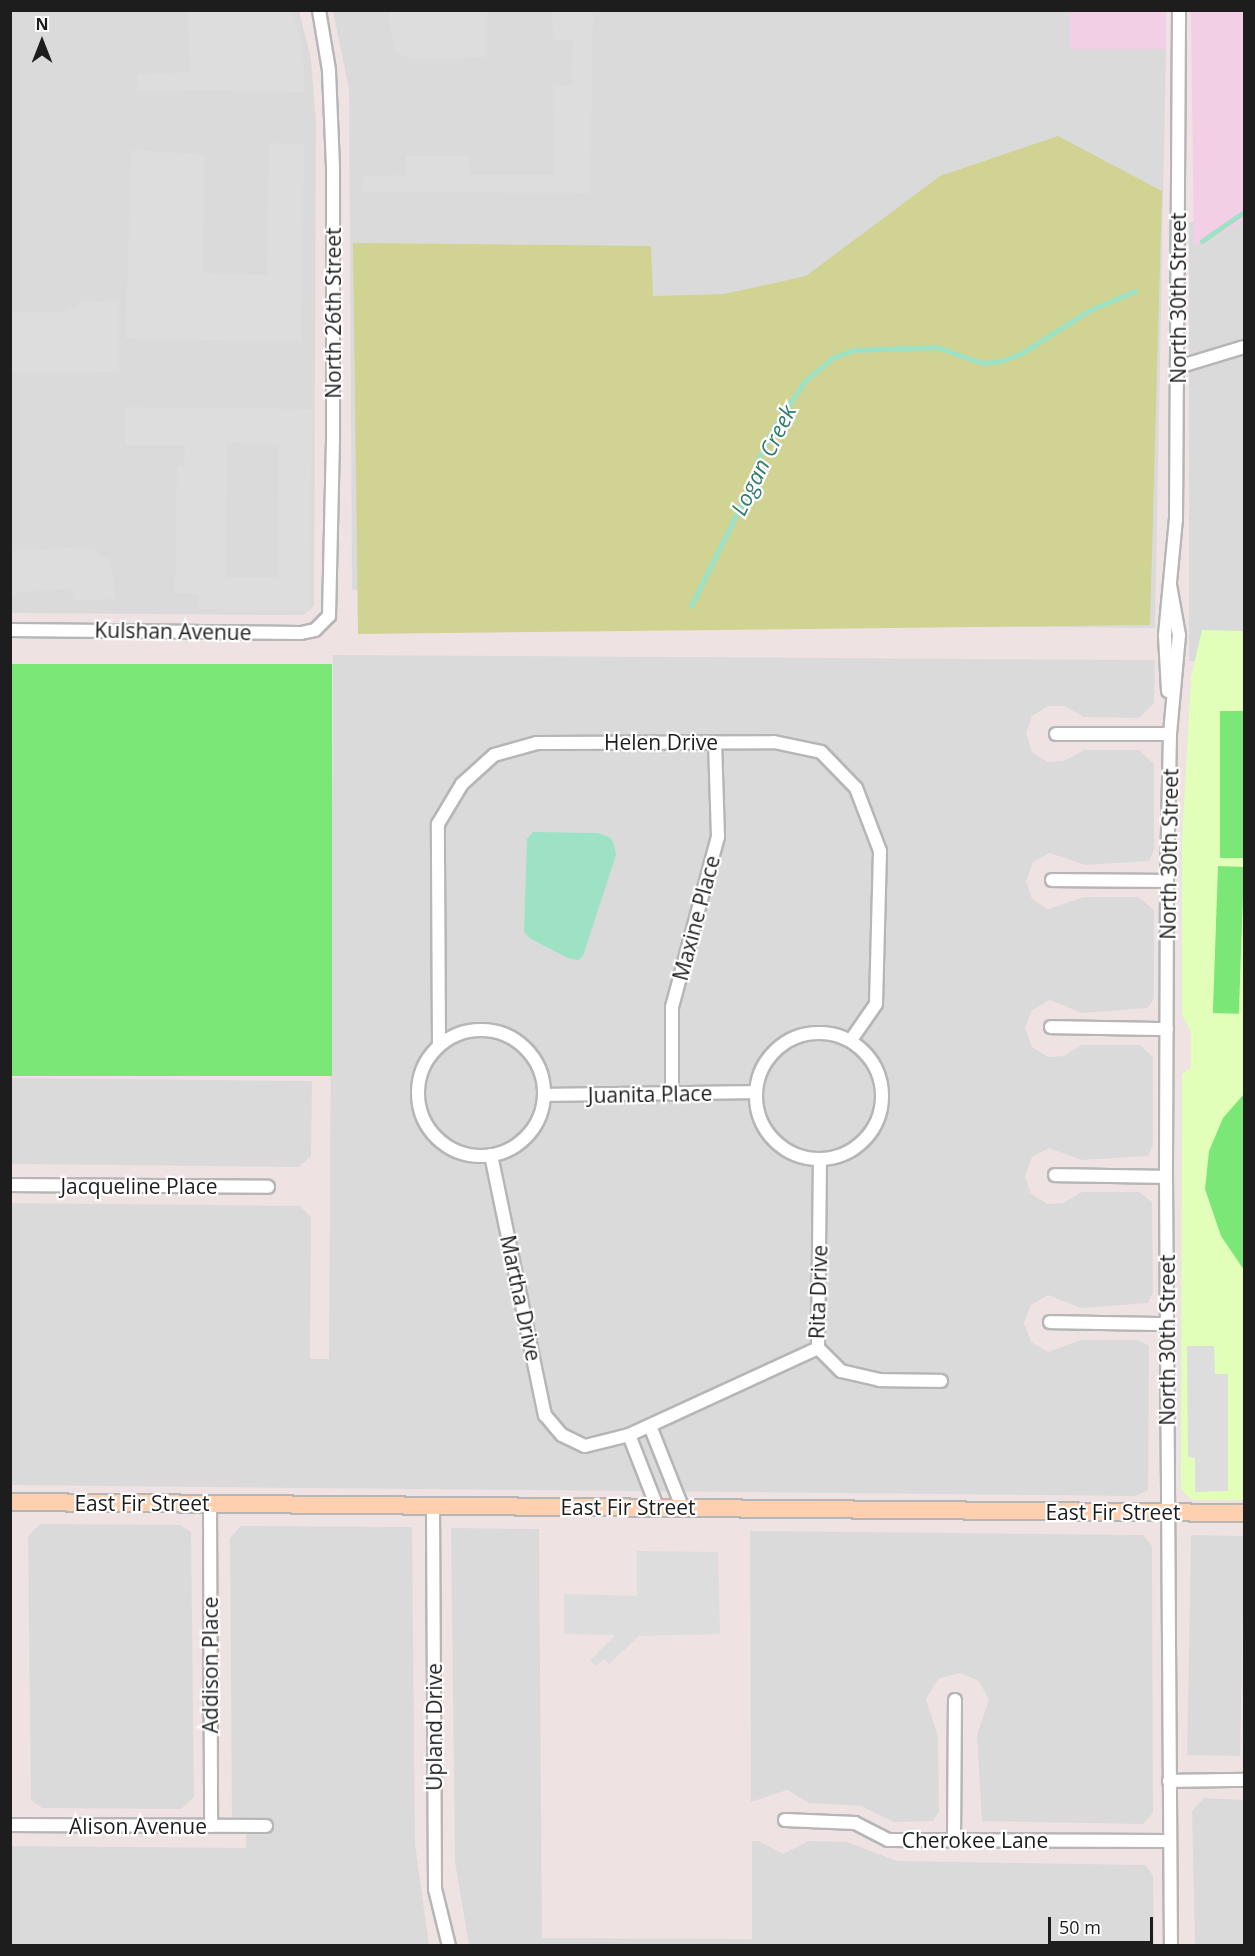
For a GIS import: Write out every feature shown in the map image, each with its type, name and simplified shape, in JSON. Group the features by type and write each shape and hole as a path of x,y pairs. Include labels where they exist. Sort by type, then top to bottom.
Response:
{"street":[{"name":"North 26th Street","path":"319,10 330,70 333,167 333,415 329,616"},
{"name":"North 30th Street","path":"1170,1946 1166,1178 1170,734 1165,635 1176,519 1179,10"},
{"path":"1178,367 1245,348"},
{"name":"Kulshan Avenue","path":"10,630 301,633 315,630 329,616"},
{"path":"1056,734 1170,734"},
{"name":"Maxine Place","path":"672,1094 672,1006 718,837 715,742"},
{"name":"Helen Drive","path":"439,1045 438,824 462,784 494,755 537,743 774,742 821,752 856,788 880,851 876,1004 851,1040"},
{"path":"1052,879 1167,881"},
{"path":"1051,1027 1167,1029"},
{"path":"485,1029 509,1035 529,1050 541,1071 545,1095 537,1123 518,1145 491,1155 464,1154 440,1141 424,1120 418,1093 423,1067 439,1045 460,1033 485,1029"},
{"path":"809,1033 830,1033 851,1040 867,1053 878,1071 882,1091 880,1111 872,1130 858,1145 840,1155 820,1159 803,1157 787,1151 773,1140 762,1126 756,1109 755,1092 760,1071 771,1053 788,1040 809,1033"},
{"name":"Juanita Place","path":"545,1095 755,1092"},
{"name":"Martha Drive","path":"491,1155 545,1415 562,1434"},
{"name":"Rita Drive","path":"562,1434 585,1446 629,1435 818,1348 820,1159"},
{"path":"1055,1175 1166,1178"},
{"name":"Jacqueline Place","path":"10,1185 268,1187"},
{"path":"1050,1322 1084,1325 1167,1324"},
{"path":"818,1348 841,1371 879,1380 941,1381"},
{"path":"650,1426 682,1508"},
{"path":"629,1435 657,1508"},
{"name":"East Fir Street","path":"10,1502 1245,1513"},
{"name":"Addison Place","path":"210,1504 211,1826"},
{"name":"Upland Drive","path":"433,1507 435,1889 449,1946"},
{"path":"954,1840 955,1700"},
{"path":"1169,1781 1245,1780"},
{"name":"Cherokee Lane","path":"785,1820 855,1822 888,1840 1170,1841"},
{"name":"Alison Avenue","path":"10,1825 266,1826"}],"shaded area":[{"path":"1070,10 1070,49 1166,47 1155,628 536,624 536,592 352,590 349,89 333,11"},
{"path":"10,11 299,11 311,59 316,122 314,606 304,615 11,613"},
{"path":"188,11 292,11 302,44 305,92 137,90 138,74 190,72"},
{"path":"391,11 487,11 487,57 407,58 395,52 389,18"},
{"path":"552,11 593,11 590,193 361,192 365,176 406,175 406,156 469,156 469,175 554,175 553,85 571,85 573,41 553,40"},
{"path":"1070,11 1166,11 1166,49 1070,49"},
{"path":"1191,11 1244,11 1244,222 1194,246"},
{"path":"1058,136 1162,191 1150,625 358,634 353,243 651,246 653,296 724,294 806,276 940,176"},
{"path":"269,143 304,144 301,341 126,339 131,150 204,154 203,273 267,275"},
{"path":"1189,222 1244,222 1244,661 1189,661"},
{"path":"119,300 119,372 11,373 11,312 63,312 83,302"},
{"path":"125,407 312,409 310,611 198,610 199,593 175,593 177,466 184,465 185,445 125,445","holes":["227,443 279,444 278,577 226,577"]},
{"path":"92,549 110,561 116,599 74,600 71,588 16,593 11,598 11,551"},
{"path":"1202,630 1244,631 1244,1500 1192,1500 1181,1489 1182,1074 1191,1068 1191,1032 1182,1015 1182,840 1191,678"},
{"path":"333,655 1155,660 1154,703 1139,718 1084,717 1064,706 1048,706 1032,716 1026,733 1032,752 1048,762 1064,761 1084,750 1139,750 1154,764 1154,850 1149,861 1085,865 1050,853 1033,862 1026,881 1032,899 1048,909 1084,897 1138,897 1154,910 1154,998 1148,1008 1082,1013 1050,1000 1032,1010 1025,1028 1032,1047 1048,1057 1064,1056 1082,1045 1140,1045 1153,1057 1153,1145 1148,1156 1081,1160 1049,1148 1032,1157 1025,1176 1031,1194 1048,1204 1063,1203 1082,1192 1139,1192 1152,1202 1153,1292 1148,1303 1081,1308 1048,1295 1031,1305 1024,1323 1031,1342 1048,1352 1081,1340 1138,1340 1149,1346 1148,1490 1136,1496 11,1485 11,1203 300,1206 311,1217 310,1359 329,1359"},
{"path":"533,832 598,833 611,838 615,848 616,855 583,956 578,960 568,958 531,939 524,932 527,839"},
{"path":"11,1078 312,1081 311,1156 299,1167 11,1164"},
{"path":"1187,1346 1214,1346 1215,1374 1228,1374 1228,1491 1195,1492 1195,1458 1188,1457"},
{"path":"40,1524 180,1525 191,1532 194,1797 181,1809 42,1808 31,1800 28,1536"},
{"path":"241,1526 412,1527 415,1844 429,1945 11,1946 11,1846 246,1848 246,1829 232,1829 230,1538"},
{"path":"451,1528 539,1529 542,1938 752,1939 752,1841 758,1841 783,1854 809,1841 847,1842 897,1861 1146,1865 1153,1876 1154,1945 469,1945 455,1862"},
{"path":"750,1531 1143,1535 1152,1546 1153,1813 1143,1824 982,1821 977,1735 989,1700 979,1681 959,1673 938,1679 926,1699 938,1736 939,1811 933,1821 894,1822 861,1806 809,1803 787,1790 751,1802"},
{"path":"1191,1535 1244,1536 1240,1756 1187,1755"},
{"path":"637,1551 718,1552 720,1634 639,1636 609,1664 604,1659 596,1666 590,1660 616,1635 564,1634 564,1594 637,1596"},
{"path":"1204,1798 1244,1800 1244,1945 1195,1945 1192,1811"}],"green space":[{"path":"11,664 332,664 332,1076 11,1076"},
{"path":"1220,711 1244,711 1244,858 1220,858"},
{"path":"1218,866 1244,867 1239,1014 1213,1013"},
{"path":"1244,1094 1244,1270 1221,1236 1205,1189 1209,1151 1223,1118"}],"waterway":[{"name":"Logan Creek","path":"1202,241 1244,212"},
{"name":"Logan Creek","path":"691,606 752,483 756,464 774,427 805,381 832,358 854,350 937,347 983,363 1001,361 1022,353 1090,310 1135,291"}]}
